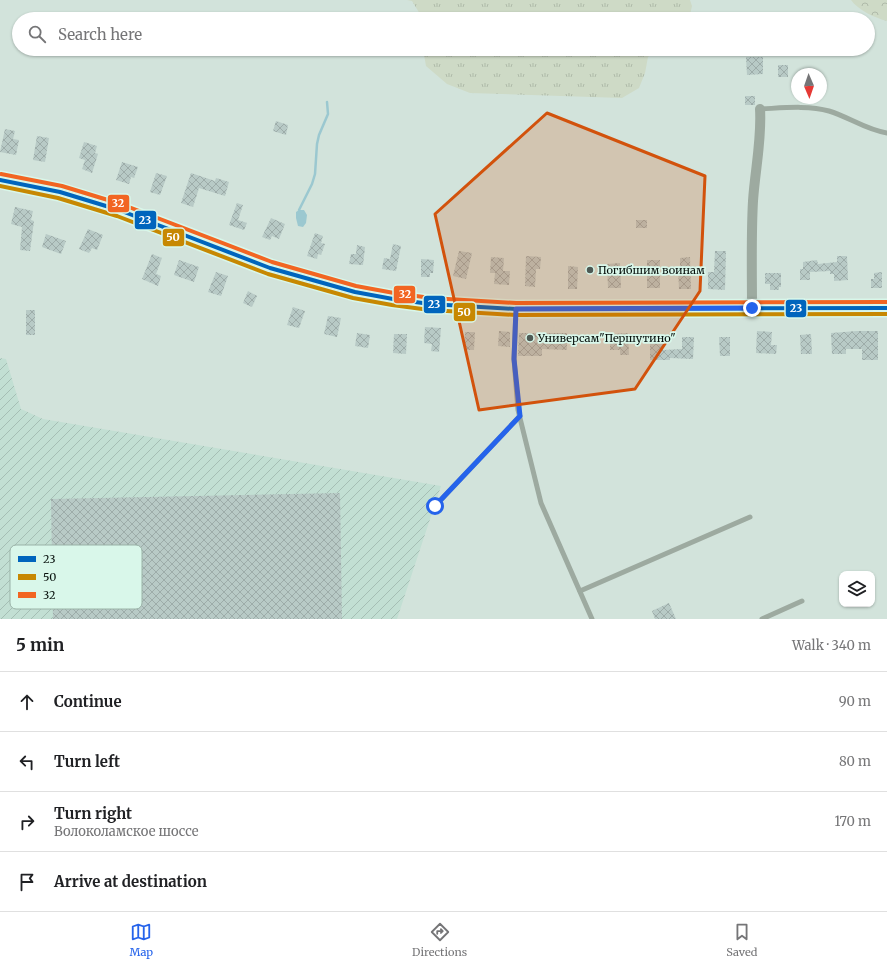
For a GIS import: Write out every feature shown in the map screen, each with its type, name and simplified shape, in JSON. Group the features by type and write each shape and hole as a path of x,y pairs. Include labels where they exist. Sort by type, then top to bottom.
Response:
{"street":[{"path":"752,308 752,223 761,122 760,109"},
{"path":"0,180 60,192 118,210 270,268 355,292 430,304 516,309 887,308"}],"lane":[{"path":"760,109 810,108 828,110 860,125 878,132 887,133"},
{"path":"516,309 514,359 520,416 540,503 592,619"},
{"path":"435,506 520,416"},
{"path":"580,591 750,517"},
{"path":"762,619 802,602"}],"highlighted area":[{"path":"547,113 705,176 700,291 635,389 479,410 435,214"}],"shaded area":[{"path":"0,358 6,359 21,409 43,419 441,486 397,619 0,619"}],"green space":[{"path":"407,0 690,0 692,6 691,12 419,12 412,1"},
{"path":"851,0 887,0 887,21 875,17 875,12 866,12"},
{"path":"424,56 649,56 639,88 622,98 470,93 447,84 426,66"}],"water":[{"path":"299,210 304,210 307,215 306,223 303,227 298,226 296,218 296,212"}],"building":[{"path":"746,57 763,57 763,74 747,75"},
{"path":"778,65 788,65 788,77 778,77"},
{"path":"745,96 755,96 755,105 745,105"},
{"path":"276,121 288,125 286,135 273,131"},
{"path":"5,129 15,131 13,139 19,140 16,155 0,152"},
{"path":"37,136 49,138 45,162 33,160"},
{"path":"84,142 97,146 95,153 98,154 92,173 82,169 85,160 79,158"},
{"path":"122,162 138,167 134,178 131,177 129,184 116,180"},
{"path":"156,173 167,176 160,195 150,192"},
{"path":"191,173 215,181 216,178 229,182 225,196 199,188 193,207 181,203"},
{"path":"237,203 243,205 238,220 247,223 244,230 229,225"},
{"path":"15,207 33,211 31,220 34,221 30,251 20,250 22,227 11,224"},
{"path":"271,218 285,224 279,239 272,236 270,240 262,237"},
{"path":"636,220 647,220 647,228 636,228"},
{"path":"88,229 103,235 97,250 92,248 89,253 79,249"},
{"path":"315,233 323,236 321,243 325,244 321,255 318,254 317,259 307,256"},
{"path":"46,234 66,241 61,254 42,247"},
{"path":"393,244 401,246 396,271 382,269 384,258 390,259"},
{"path":"357,245 365,247 363,265 349,264 351,254 356,254"},
{"path":"459,251 472,253 466,279 453,276"},
{"path":"715,251 726,251 725,290 708,289 708,272 714,272"},
{"path":"152,254 162,258 156,274 161,276 158,286 142,279"},
{"path":"526,256 541,257 540,269 536,269 535,287 525,286"},
{"path":"837,256 847,256 848,280 834,281 834,274 830,274 830,271 810,272 810,280 800,280 800,269 803,269 803,262 817,260 818,264 837,262"},
{"path":"491,257 504,258 503,271 510,271 509,285 494,284 495,273 490,273"},
{"path":"690,257 691,289 679,289 678,268 680,268 680,258"},
{"path":"421,259 434,260 433,273 430,273 430,277 421,277"},
{"path":"179,260 199,267 194,282 174,275"},
{"path":"647,260 660,260 660,288 647,288"},
{"path":"620,263 621,288 608,288 607,264"},
{"path":"568,266 578,267 577,289 568,289"},
{"path":"216,272 228,276 221,296 208,292"},
{"path":"882,272 882,288 871,288 871,279 874,279 874,273"},
{"path":"765,273 781,273 781,287 779,287 779,290 770,290 770,284 765,284"},
{"path":"248,291 257,296 252,307 243,303"},
{"path":"293,307 305,311 299,328 287,325"},
{"path":"26,310 35,310 35,335 26,335"},
{"path":"328,316 341,318 337,337 324,334"},
{"path":"425,327 441,328 439,352 431,351 432,344 424,343"},
{"path":"499,331 510,332 510,347 498,346"},
{"path":"757,331 772,332 771,345 777,345 776,354 756,353"},
{"path":"878,331 878,360 862,360 862,349 846,349 846,354 832,354 831,333"},
{"path":"465,332 475,332 474,350 464,350"},
{"path":"357,333 370,335 368,348 355,346"},
{"path":"519,333 567,333 567,350 542,349 542,356 518,356"},
{"path":"628,333 629,355 620,355 620,350 610,350 610,334"},
{"path":"394,334 407,334 406,354 393,353"},
{"path":"811,334 812,354 801,354 800,335"},
{"path":"682,337 694,337 693,359 670,358 670,360 650,360 650,338 663,338 663,350 682,349"},
{"path":"719,337 730,337 730,356 720,356"},
{"path":"340,493 342,619 53,619 53,609 142,609 142,545 52,545 51,499"},
{"path":"669,603 676,619 655,619 652,611"}],"waterway":[{"path":"299,210 312,184 315,174 317,144 319,135 328,114 327,102"}],"transit line":[{"name":"32","path":"1,174 62,186 121,204 272,262 356,286 394,293 431,298 516,303 887,302"},
{"name":"23","path":"0,180 60,192 119,210 270,268 355,292 393,299 430,304 516,309 887,308"},
{"name":"50","path":"0,186 58,198 117,216 268,274 353,298 392,305 430,310 516,315 887,314"}],"place":[{"name":"Погибшим воинам","path":"590,270"},
{"name":"Универсам\"Першутино\"","path":"530,338"}],"route":[{"path":"435,506 520,416 518,410 514,359 516,309 752,308"}]}
